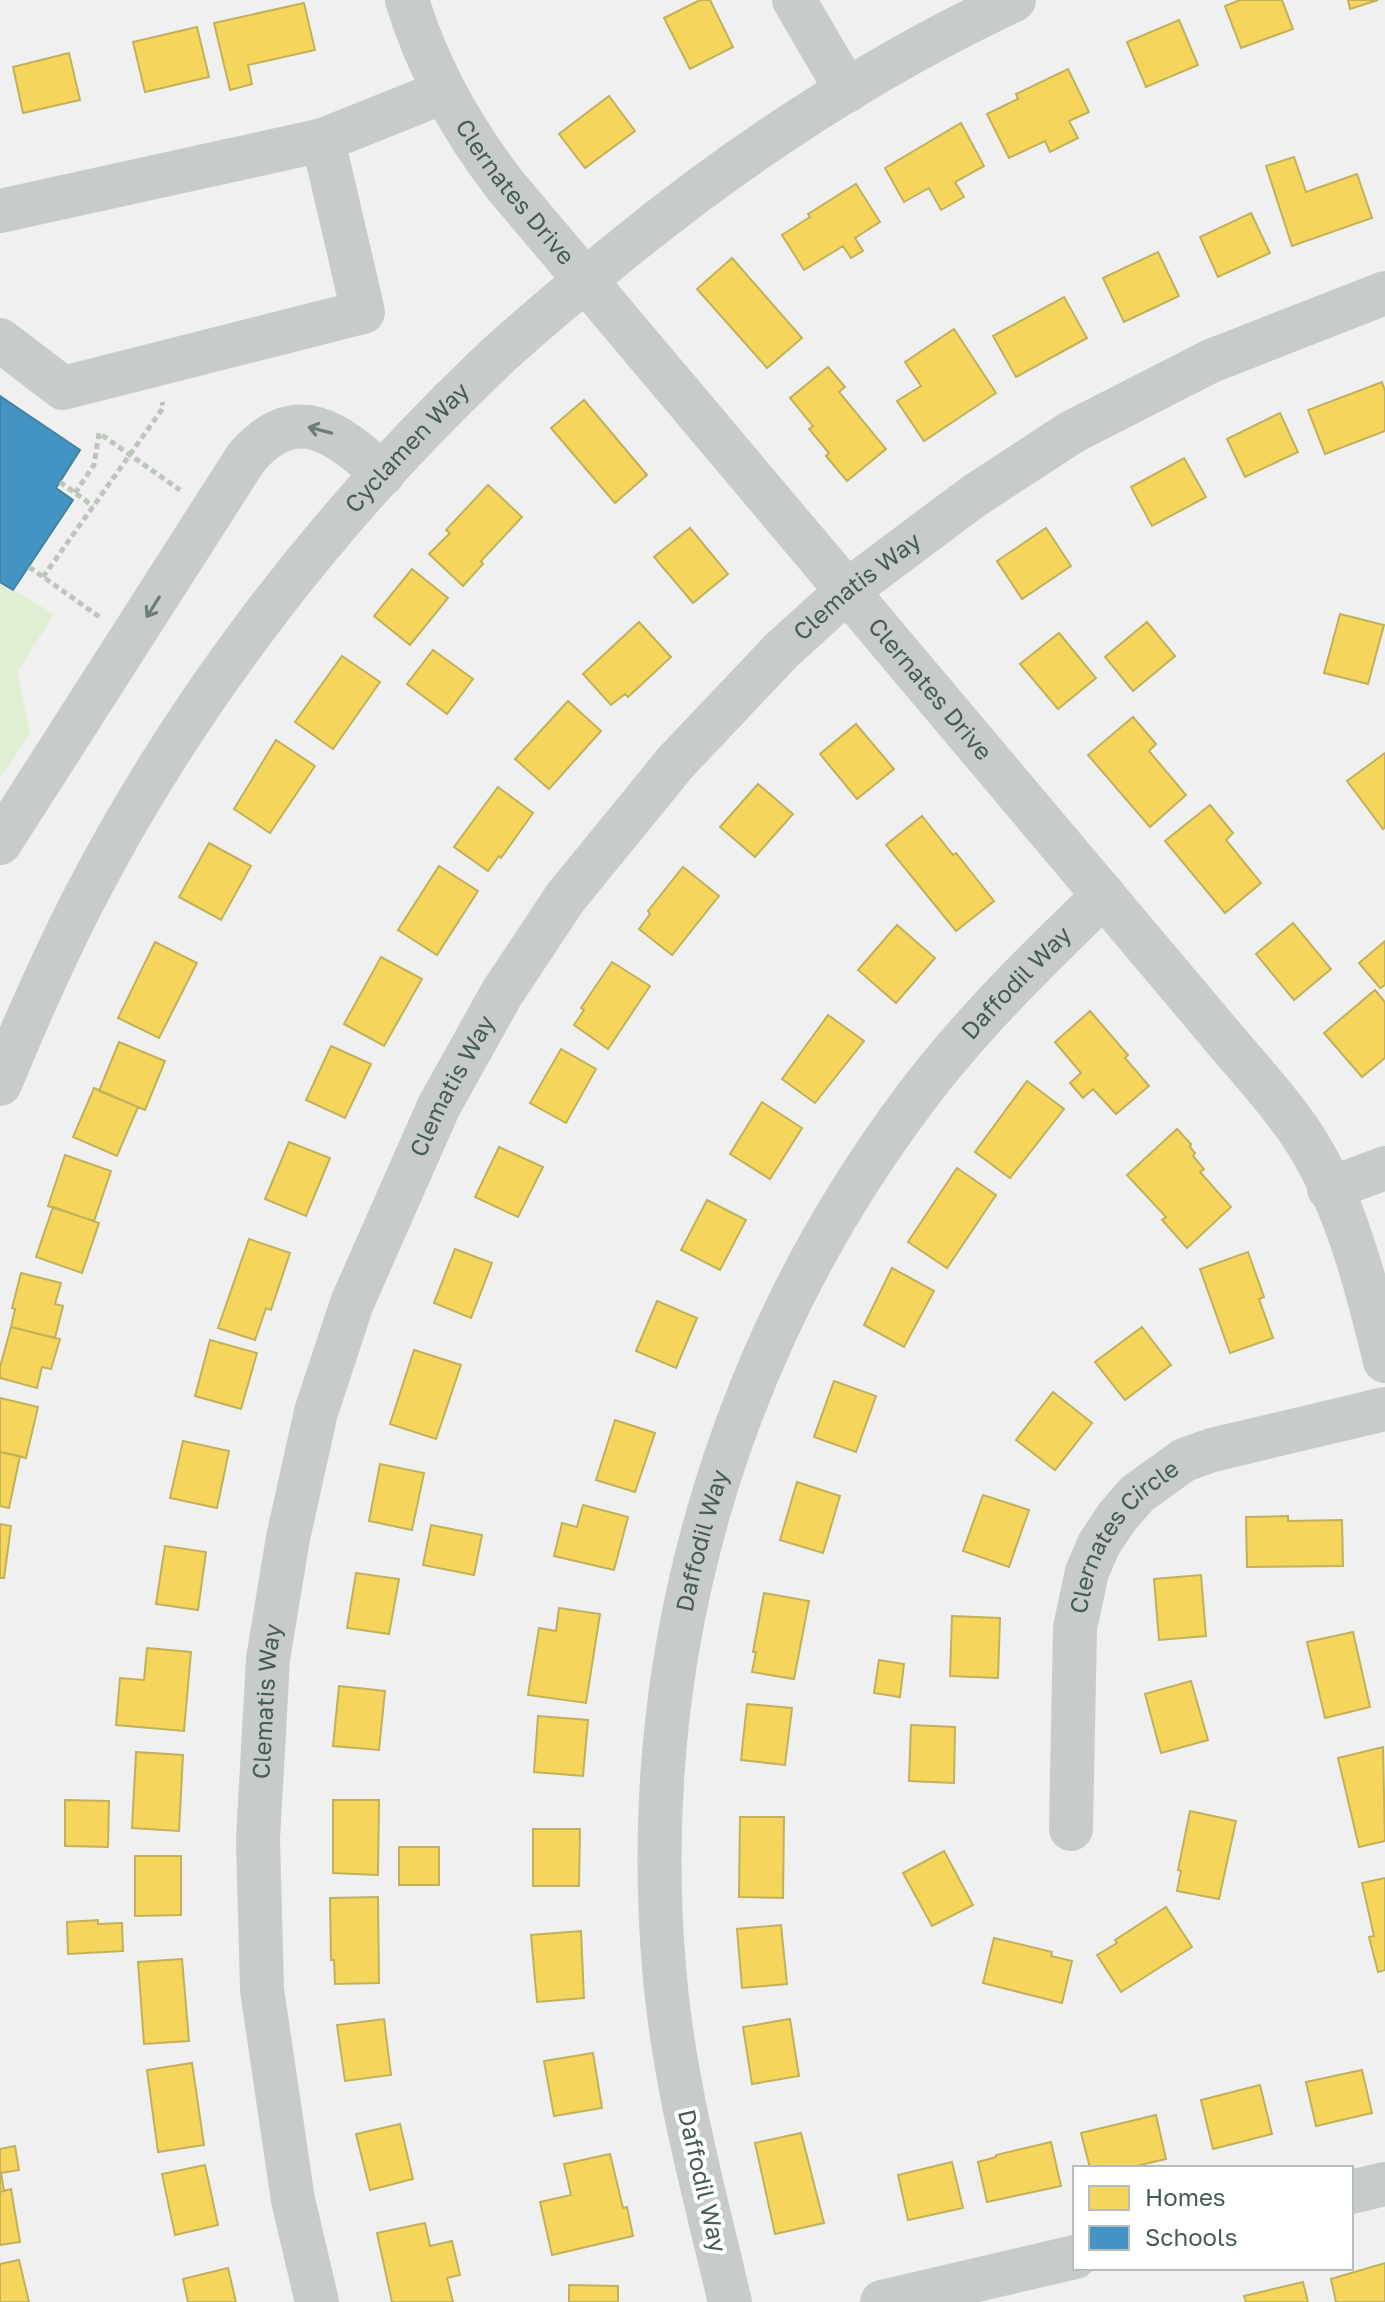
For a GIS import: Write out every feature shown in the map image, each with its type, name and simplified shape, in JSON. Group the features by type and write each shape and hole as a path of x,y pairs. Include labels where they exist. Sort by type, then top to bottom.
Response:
{"street":[{"name":"Clernates Drive","path":"407,0 443,92 482,155 1104,895 1304,1139 1329,1189 1360,1266 1385,1361"},
{"path":"794,0 847,91"},
{"name":"Cyclamen Way","path":"0,1084 83,902 161,767 250,637 297,575 383,474 491,363 671,210 727,169 847,91 917,50 1014,0"},
{"path":"0,211 323,140 443,92"},
{"path":"0,340 63,388 363,312 323,140"},
{"name":"Clematis Way","path":"317,2302 293,2200 262,1990 258,1839 268,1659 288,1538 316,1412 352,1303 433,1120 502,993 565,898 675,763 782,650 847,591 974,496 1072,432 1211,361 1385,293"},
{"path":"0,843 246,458 256,447 292,428 319,428 355,449 383,474"},
{"name":"Daffodil Way","path":"730,2302 678,2071 661,1923 662,1766 675,1660 698,1545 716,1486 780,1320 854,1187 916,1097 962,1040 1016,980 1104,895"},
{"path":"1329,1189 1385,1168"},
{"name":"Clernates Circle","path":"1071,1829 1075,1628 1087,1572 1099,1544 1117,1517 1137,1494 1184,1460 1212,1450 1385,1409"},
{"path":"1353,2192 1385,2184"},
{"path":"882,2302 1073,2257"}],"path":[{"path":"43,577 163,408"},
{"path":"75,493 94,465 99,433 190,498"},
{"path":"60,482 93,506"},
{"path":"29,567 109,624"}],"green space":[{"path":"0,582 54,614 17,672 30,733 0,779"}],"building: Homes":[{"path":"700,0 710,0 733,47 690,69 664,18"},
{"path":"1240,0 1282,0 1293,29 1241,48 1225,6"},
{"path":"1348,0 1378,0 1350,9"},
{"path":"304,3 315,50 248,65 252,84 230,90 214,23"},
{"path":"1179,20 1198,65 1146,87 1127,42"},
{"path":"197,27 209,77 145,92 133,42"},
{"path":"69,53 80,100 23,113 13,67"},
{"path":"1068,69 1089,112 1069,121 1078,138 1050,152 1045,141 1009,158 987,114 1018,99 1016,94"},
{"path":"609,96 635,131 585,168 559,134"},
{"path":"961,123 984,166 955,182 964,197 941,210 929,188 904,202 885,168"},
{"path":"1294,157 1306,192 1357,174 1372,218 1292,246 1266,166"},
{"path":"856,184 880,222 855,238 863,251 851,258 843,246 804,270 782,235 810,217 808,214"},
{"path":"1251,213 1270,253 1218,277 1200,237"},
{"path":"1158,252 1179,296 1124,322 1103,278"},
{"path":"732,258 802,338 767,368 697,289"},
{"path":"1064,297 1087,338 1016,377 993,336"},
{"path":"954,329 996,393 924,441 897,401 921,386 905,362"},
{"path":"828,367 845,387 839,392 886,449 847,481 826,456 829,453 809,429 813,426 790,398"},
{"path":"1382,382 1385,391 1385,431 1325,454 1308,410"},
{"path":"584,400 647,475 615,503 551,428"},
{"path":"1280,413 1298,452 1245,477 1227,439"},
{"path":"1184,458 1206,497 1152,526 1131,487"},
{"path":"488,485 522,517 481,561 483,564 463,586 429,554 450,533 446,530"},
{"path":"690,528 728,574 693,603 654,557"},
{"path":"1046,528 1071,566 1022,599 997,561"},
{"path":"412,569 448,598 410,645 374,616"},
{"path":"1340,614 1384,625 1368,684 1324,673"},
{"path":"639,622 671,657 628,697 625,694 611,705 583,674"},
{"path":"1147,622 1175,656 1133,691 1105,657"},
{"path":"1059,633 1096,678 1058,709 1020,664"},
{"path":"433,650 473,679 447,714 407,684"},
{"path":"342,656 380,682 333,749 295,722"},
{"path":"568,701 601,731 549,789 515,759"},
{"path":"1133,717 1156,744 1149,751 1186,795 1150,827 1088,755"},
{"path":"856,724 894,769 857,799 820,754"},
{"path":"276,740 315,766 270,833 234,809"},
{"path":"1385,753 1385,828 1383,829 1347,781"},
{"path":"758,784 793,814 755,857 720,827"},
{"path":"498,787 533,813 488,871 454,847"},
{"path":"1210,805 1233,833 1226,840 1261,883 1225,913 1165,841"},
{"path":"922,816 994,901 956,931 886,845"},
{"path":"209,843 251,866 221,920 179,897"},
{"path":"439,866 478,891 437,955 398,930"},
{"path":"683,867 719,896 672,955 639,929 650,914 648,911"},
{"path":"1293,923 1331,969 1294,1000 1256,954"},
{"path":"897,925 935,958 896,1003 858,970"},
{"path":"1385,941 1385,985 1380,988 1359,963"},
{"path":"155,942 197,963 159,1038 118,1018"},
{"path":"381,957 422,979 384,1046 344,1024"},
{"path":"612,962 650,986 608,1049 574,1025 584,1010 581,1008"},
{"path":"1375,990 1385,1002 1385,1058 1362,1077 1324,1033"},
{"path":"1090,1011 1128,1055 1125,1058 1149,1086 1116,1114 1093,1089 1083,1098 1070,1083 1081,1073 1055,1042"},
{"path":"828,1015 864,1041 815,1103 782,1079"},
{"path":"119,1042 165,1061 145,1110 99,1091"},
{"path":"331,1046 371,1064 345,1118 306,1100"},
{"path":"561,1049 596,1069 566,1123 530,1103"},
{"path":"1027,1081 1064,1109 1010,1178 975,1152"},
{"path":"94,1088 138,1107 117,1156 73,1137"},
{"path":"762,1102 802,1128 770,1179 730,1154"},
{"path":"1177,1129 1191,1144 1195,1153 1193,1156 1204,1169 1200,1172 1231,1207 1187,1248 1162,1220 1166,1217 1127,1175"},
{"path":"289,1142 330,1158 306,1216 265,1199"},
{"path":"499,1147 543,1167 518,1217 475,1197"},
{"path":"65,1155 111,1171 94,1221 48,1206"},
{"path":"957,1168 996,1195 947,1268 908,1242"},
{"path":"707,1200 746,1220 720,1270 681,1250"},
{"path":"53,1207 99,1223 82,1273 36,1257"},
{"path":"249,1239 290,1253 271,1310 266,1308 255,1340 218,1328"},
{"path":"455,1249 492,1263 471,1318 434,1303"},
{"path":"1248,1252 1264,1297 1259,1299 1273,1338 1230,1353 1200,1269"},
{"path":"892,1268 934,1291 904,1347 864,1325"},
{"path":"21,1273 61,1283 55,1304 63,1306 55,1338 11,1327 15,1309 12,1308"},
{"path":"657,1301 697,1318 676,1368 636,1351"},
{"path":"11,1327 60,1339 51,1369 42,1367 37,1388 0,1378"},
{"path":"1142,1327 1171,1365 1125,1400 1095,1362"},
{"path":"210,1340 257,1353 241,1409 195,1396"},
{"path":"414,1350 461,1365 436,1439 390,1424"},
{"path":"834,1381 876,1396 856,1452 814,1437"},
{"path":"1053,1392 1092,1423 1055,1470 1016,1440"},
{"path":"0,1398 38,1407 26,1458 0,1452"},
{"path":"615,1420 655,1433 635,1492 596,1480"},
{"path":"183,1441 229,1451 217,1508 170,1498"},
{"path":"0,1452 20,1456 9,1508 0,1506"},
{"path":"380,1464 424,1473 412,1530 369,1521"},
{"path":"797,1482 840,1496 823,1553 780,1540"},
{"path":"983,1495 1029,1510 1009,1567 963,1551"},
{"path":"583,1505 628,1517 614,1570 554,1556 562,1523 577,1527"},
{"path":"1288,1516 1288,1521 1342,1520 1343,1566 1247,1567 1246,1517"},
{"path":"0,1524 11,1526 4,1578 0,1578"},
{"path":"431,1525 482,1535 474,1575 423,1565"},
{"path":"165,1546 206,1552 198,1610 156,1604"},
{"path":"356,1573 399,1579 389,1634 347,1628"},
{"path":"1201,1575 1206,1636 1159,1640 1154,1579"},
{"path":"764,1593 809,1601 794,1679 752,1672"},
{"path":"559,1608 600,1614 586,1703 528,1695 539,1628 556,1631"},
{"path":"952,1616 1000,1618 998,1678 950,1676"},
{"path":"1353,1632 1370,1707 1325,1718 1307,1642"},
{"path":"147,1648 191,1652 184,1731 116,1725 120,1678 144,1680"},
{"path":"879,1660 904,1664 900,1697 874,1693"},
{"path":"1191,1681 1208,1740 1161,1753 1145,1694"},
{"path":"339,1686 385,1691 379,1750 333,1746"},
{"path":"747,1704 792,1708 785,1765 741,1760"},
{"path":"538,1716 588,1720 583,1776 534,1772"},
{"path":"911,1725 955,1727 954,1783 909,1781"},
{"path":"1383,1747 1385,1841 1359,1847 1338,1758"},
{"path":"136,1752 183,1755 179,1831 132,1828"},
{"path":"65,1800 109,1801 108,1847 65,1846"},
{"path":"333,1800 379,1800 378,1875 333,1873"},
{"path":"1190,1811 1236,1821 1219,1899 1177,1891"},
{"path":"740,1817 784,1817 783,1898 739,1897"},
{"path":"533,1829 580,1829 579,1886 533,1886"},
{"path":"399,1847 439,1847 439,1885 399,1885"},
{"path":"944,1851 973,1905 932,1926 903,1873"},
{"path":"135,1856 181,1856 181,1915 135,1916"},
{"path":"1385,1878 1385,1970 1378,1972 1369,1937 1374,1936 1362,1883"},
{"path":"378,1897 379,1983 335,1984 334,1960 331,1960 330,1898"},
{"path":"1166,1907 1192,1947 1121,1992 1097,1955"},
{"path":"98,1920 98,1924 122,1923 123,1951 68,1954 67,1922"},
{"path":"781,1925 787,1984 742,1988 737,1929"},
{"path":"581,1931 584,1998 537,2002 531,1935"},
{"path":"994,1938 1052,1952 1051,1956 1072,1961 1062,2003 983,1983"},
{"path":"182,1959 189,2041 144,2044 138,1962"},
{"path":"384,2019 391,2075 345,2081 337,2025"},
{"path":"790,2019 799,2076 752,2084 743,2027"},
{"path":"593,2053 602,2108 554,2116 544,2061"},
{"path":"192,2063 204,2145 158,2152 147,2070"},
{"path":"1362,2070 1372,2113 1316,2126 1306,2082"},
{"path":"1260,2085 1272,2134 1213,2149 1201,2100"},
{"path":"1156,2115 1166,2159 1136,2166 1089,2166 1081,2133"},
{"path":"400,2124 413,2179 370,2190 356,2134"},
{"path":"801,2133 824,2223 775,2234 755,2143"},
{"path":"1051,2142 1061,2186 987,2202 978,2162"},
{"path":"15,2146 19,2170 1,2173 4,2191 0,2192 0,2149"},
{"path":"610,2154 633,2236 552,2255 540,2202 571,2195 564,2164"},
{"path":"952,2162 963,2208 908,2220 898,2175"},
{"path":"205,2165 218,2225 175,2235 162,2174"},
{"path":"11,2189 20,2242 0,2245 0,2192"},
{"path":"425,2223 430,2246 452,2241 460,2275 447,2278 453,2302 392,2302 377,2233"},
{"path":"19,2260 29,2302 0,2302 0,2264"},
{"path":"1385,2263 1385,2302 1336,2302 1331,2279"},
{"path":"228,2268 236,2302 188,2302 183,2279"},
{"path":"1303,2282 1308,2302 1246,2302 1244,2296"},
{"path":"569,2285 618,2286 618,2302 569,2302"}],"building: Schools":[{"path":"0,396 80,450 56,488 73,500 13,590 0,582"}]}
